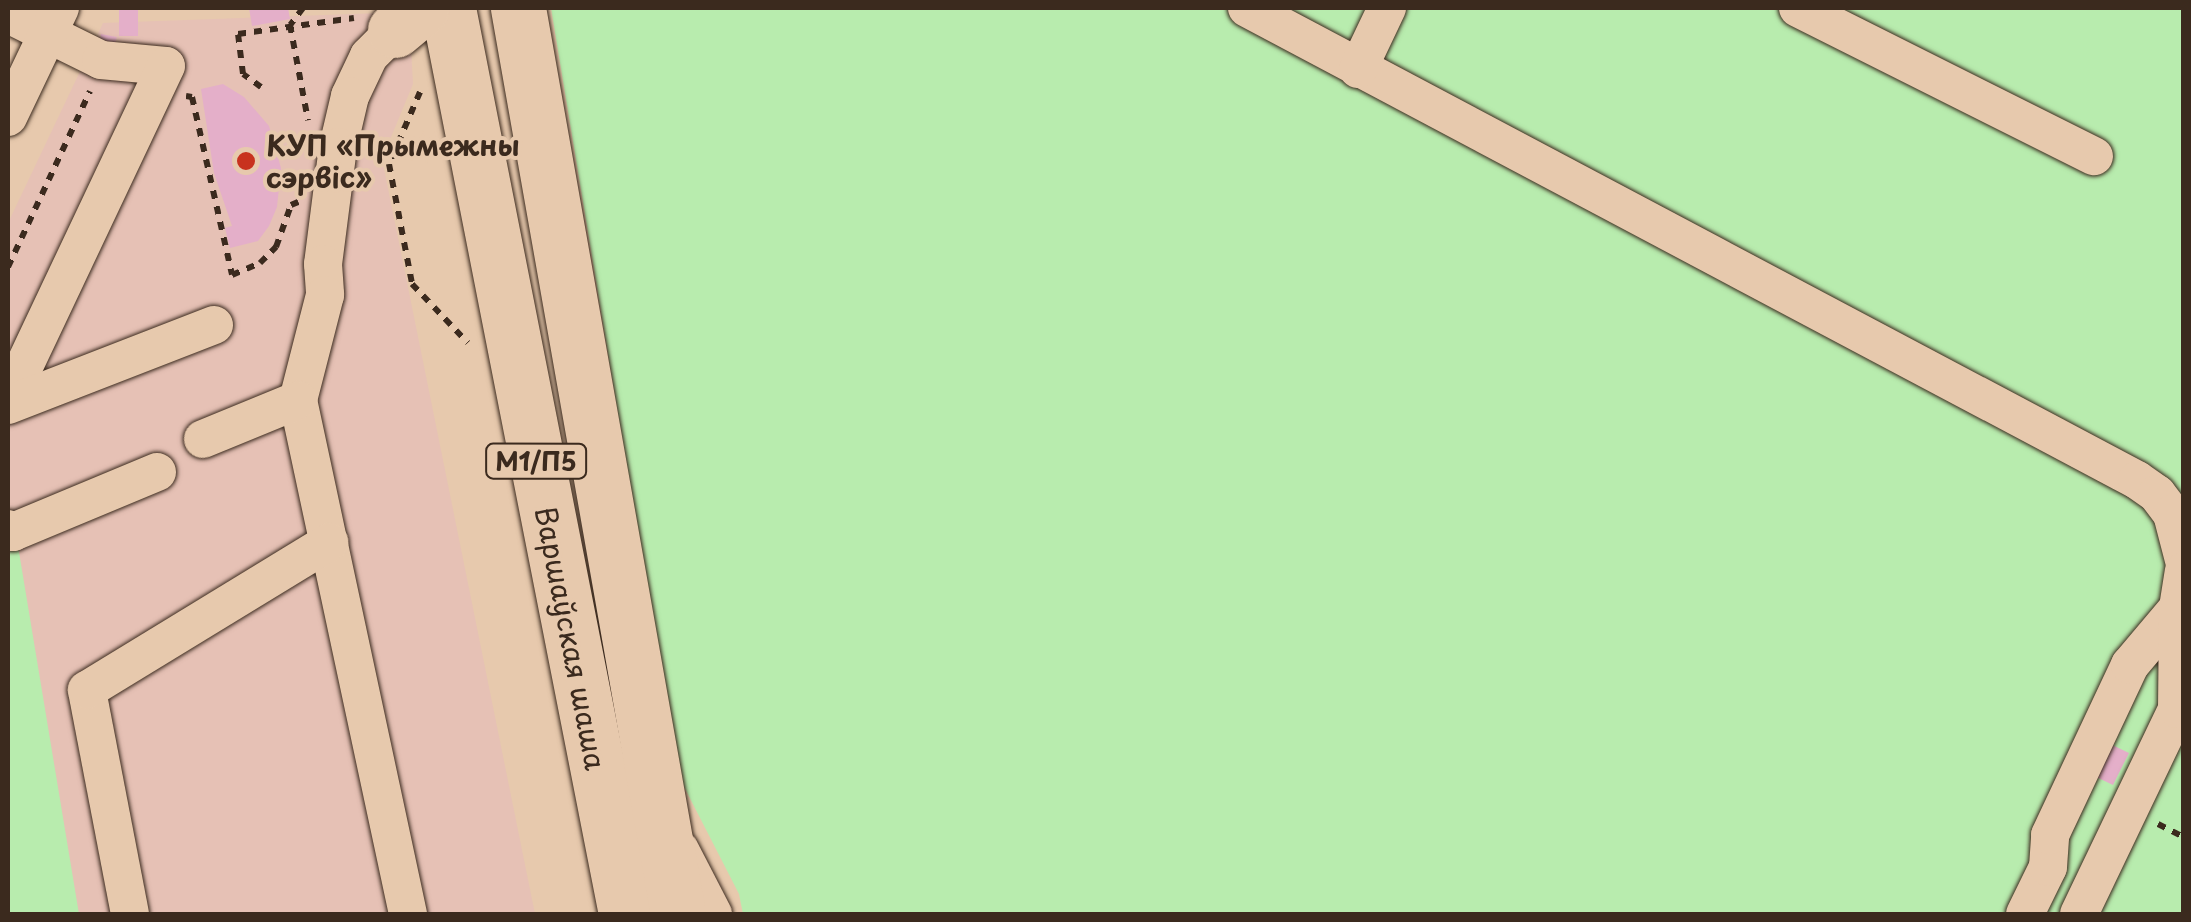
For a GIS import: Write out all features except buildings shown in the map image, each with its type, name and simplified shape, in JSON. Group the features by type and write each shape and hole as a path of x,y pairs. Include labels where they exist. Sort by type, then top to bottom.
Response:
{"highway":[{"name":"Варшаўская шаша","path":"448,8 493,334 626,914"},
{"name":"Варшаўская шаша","path":"518,8 678,914"},
{"path":"493,334 570,303"}],"street":[{"path":"1247,8 2137,480 2158,494 2172,514 2184,560"},
{"path":"1358,69 1387,8"},
{"path":"1798,8 2094,156"},
{"path":"8,14 53,21 101,60 166,66 8,402"},
{"path":"391,18 350,96 338,147 323,264 325,295 298,400 408,914"},
{"path":"8,117 53,21"},
{"path":"8,402 214,325"},
{"path":"203,439 298,400"},
{"path":"8,529 13,532 156,472"},
{"path":"130,914 87,690 329,542"},
{"path":"2080,914 2177,710 2178,608 2184,571"},
{"path":"2026,914 2048,867 2050,835 2130,665 2178,608"},
{"path":"658,806 713,914"}],"path":[{"path":"302,8 290,25 312,138"},
{"path":"261,87 243,74 238,34 290,25 391,18"},
{"path":"425,82 389,164 412,284 493,334"},
{"path":"8,266 94,83"},
{"path":"155,90 192,98 232,274 260,264 276,246 291,205 306,200"}],"shaded area":[{"path":"409,12 413,84 382,159 535,914 69,914 8,587 8,223 103,23"}],"green space":[{"path":"551,8 2183,8 2183,914 743,914 739,894 677,773"},
{"path":"18,546 79,914 8,914 8,548"}],"place":[{"name":"КУП «Прымежны сэрвіс»","path":"246,161"}]}
